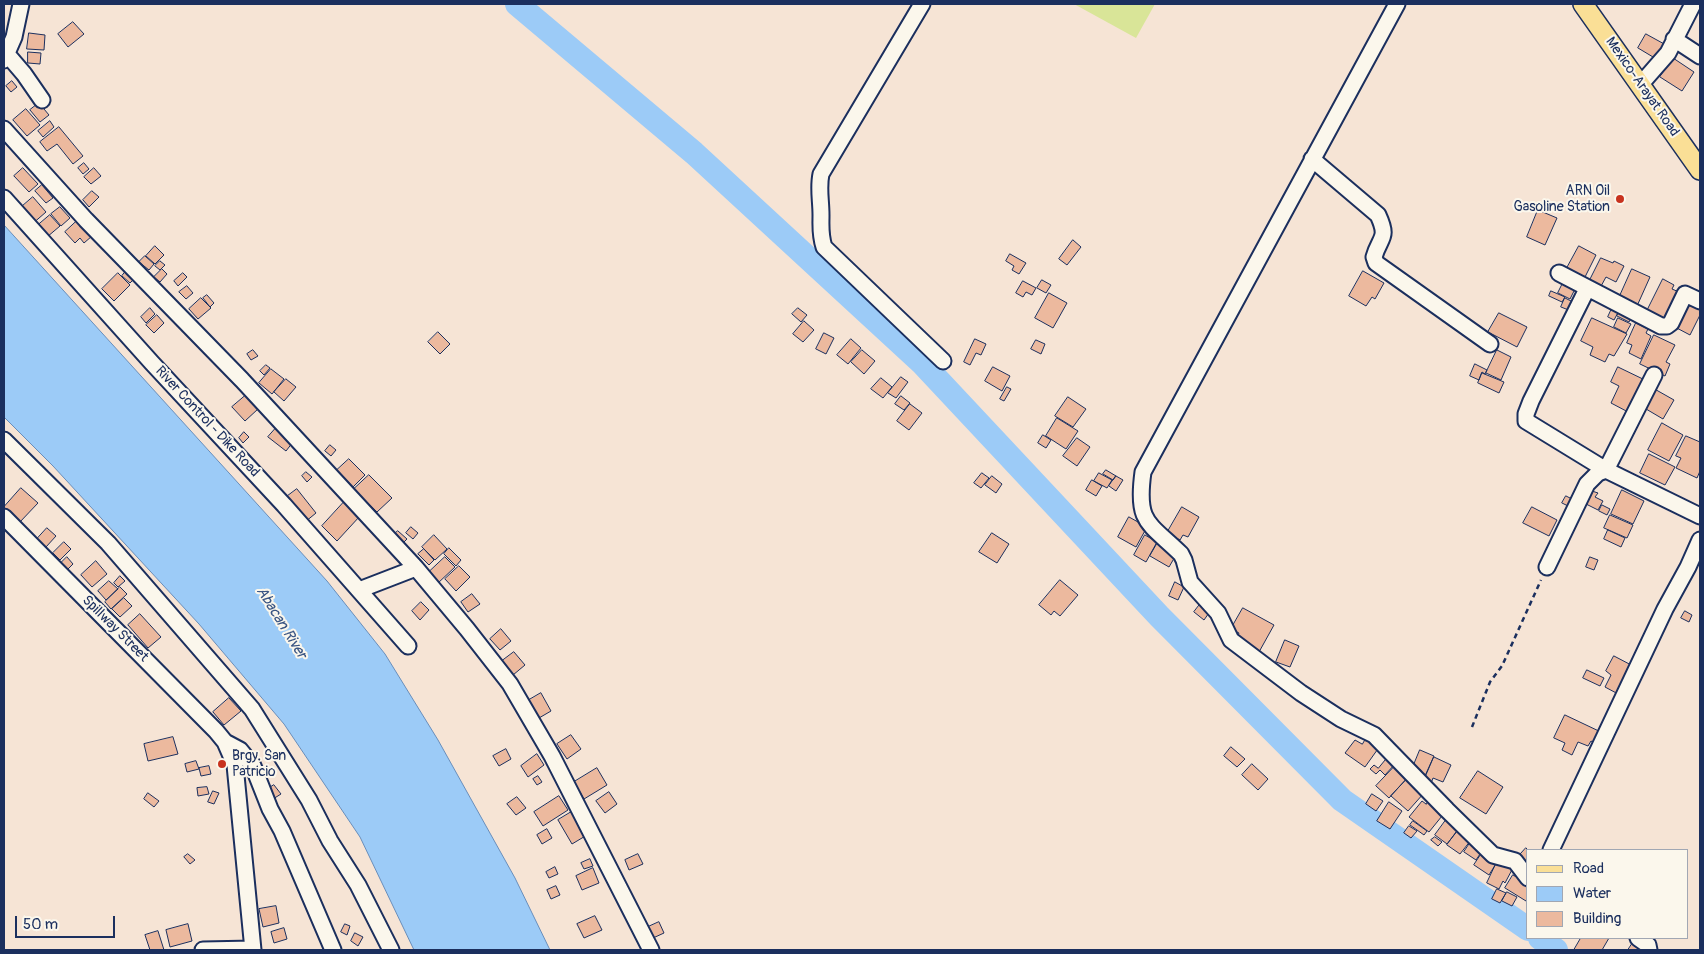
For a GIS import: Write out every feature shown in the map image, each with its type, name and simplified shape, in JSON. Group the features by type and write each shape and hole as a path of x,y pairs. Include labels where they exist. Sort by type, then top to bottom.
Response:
{"main road":[{"name":"Mexico-Arayat Road","path":"1583,4 1700,170"}],"street":[{"path":"22,4 14,37 5,56 24,74 42,100"},
{"path":"922,4 821,174 818,188 821,214 820,233 824,247 943,361"},
{"path":"1397,4 1143,472 1141,488 1142,506 1150,526 1181,554 1190,582 1218,613 1231,640 1301,693 1341,719 1374,735 1493,855 1515,861 1526,875"},
{"path":"1640,85 1668,53 1693,4"},
{"path":"1674,39 1700,56"},
{"path":"4,129 86,220 242,380 416,568 467,629 510,684 552,756 651,950"},
{"path":"1312,159 1378,215 1384,228 1383,238 1374,254 1376,263 1490,344"},
{"name":"River Control - Dike Road","path":"4,198 152,363 284,505 408,646"},
{"path":"1559,273 1661,326 1667,326 1671,323 1685,294 1700,301"},
{"path":"1587,289 1531,401 1526,414 1526,421 1606,470 1700,516"},
{"path":"1547,567 1587,484 1598,473 1606,470 1654,375"},
{"path":"4,440 108,543 252,709 309,800 330,841 358,885 391,950"},
{"name":"Spillway Street","path":"4,517 225,742"},
{"path":"1550,849 1700,540"},
{"path":"359,590 416,568"},
{"path":"203,950 253,949 235,765 225,742"},
{"path":"225,742 240,750 252,766 333,950"},
{"path":"1639,939 1648,945 1649,950"}],"path":[{"path":"1472,727 1490,682 1502,666 1547,567"}],"green space":[{"path":"1074,4 1155,4 1136,38"}],"water":[{"name":"Abacan River","path":"4,225 327,581 385,654 438,740 515,878 550,950 414,950 360,837 284,724 199,624 53,466 4,417"}],"building":[{"path":"73,22 84,34 68,47 58,34"},
{"path":"29,33 45,35 44,50 27,49"},
{"path":"1646,34 1666,45 1658,60 1638,48"},
{"path":"28,52 41,53 40,64 28,63"},
{"path":"1673,58 1694,72 1682,91 1660,77"},
{"path":"12,81 17,87 11,92 6,86"},
{"path":"39,103 49,115 40,122 30,110"},
{"path":"26,109 40,125 27,136 13,120"},
{"path":"50,121 54,127 43,137 38,131"},
{"path":"59,127 83,156 73,164 57,144 47,151 40,142"},
{"path":"84,163 89,169 83,174 78,168"},
{"path":"23,168 38,184 29,192 14,176"},
{"path":"94,168 101,176 91,184 84,177"},
{"path":"42,185 53,198 46,203 35,191"},
{"path":"92,191 99,197 89,207 83,200"},
{"path":"33,197 46,212 31,225 18,210"},
{"path":"60,207 70,218 61,226 51,214"},
{"path":"1538,210 1557,218 1545,245 1527,237"},
{"path":"50,215 60,226 47,237 37,226"},
{"path":"78,220 92,236 84,243 80,238 75,243 65,232"},
{"path":"1073,240 1081,247 1067,265 1059,259"},
{"path":"155,246 164,255 155,264 146,256"},
{"path":"1579,246 1596,255 1585,277 1567,268"},
{"path":"1010,254 1026,263 1019,274 1012,270 1014,266 1006,261"},
{"path":"145,256 154,264 149,270 139,262"},
{"path":"1601,258 1624,266 1616,282 1606,277 1600,288 1589,282"},
{"path":"160,261 165,265 160,270 155,266"},
{"path":"162,269 167,274 160,282 154,277"},
{"path":"1632,269 1650,277 1637,306 1619,298"},
{"path":"126,271 134,279 130,283 122,276"},
{"path":"1363,271 1384,283 1375,299 1372,297 1366,306 1349,296"},
{"path":"118,273 130,285 114,301 102,289"},
{"path":"183,273 187,277 178,286 174,281"},
{"path":"1663,279 1674,285 1672,289 1679,292 1666,320 1647,311"},
{"path":"1042,280 1051,285 1046,293 1037,288"},
{"path":"1023,281 1036,288 1032,295 1026,292 1023,297 1016,293"},
{"path":"1564,281 1576,287 1570,299 1558,293"},
{"path":"187,286 193,293 186,299 179,292"},
{"path":"1551,291 1565,297 1562,302 1549,296"},
{"path":"1049,293 1067,303 1053,328 1035,318"},
{"path":"207,295 214,303 210,307 203,298"},
{"path":"201,298 211,308 198,319 189,309"},
{"path":"1565,298 1575,303 1571,311 1561,307"},
{"path":"1686,299 1700,306 1700,315 1690,335 1673,326"},
{"path":"1614,304 1621,307 1614,320 1608,317"},
{"path":"150,308 155,314 146,323 141,317"},
{"path":"798,308 807,315 801,322 792,314"},
{"path":"1621,308 1633,314 1629,322 1617,316"},
{"path":"1499,313 1527,327 1517,347 1488,332"},
{"path":"157,315 164,323 154,333 146,325"},
{"path":"1592,318 1627,334 1614,356 1609,354 1605,362 1590,355 1593,347 1581,341"},
{"path":"1618,318 1631,324 1626,333 1614,327"},
{"path":"804,321 814,330 803,342 793,334"},
{"path":"1636,323 1648,329 1646,333 1651,336 1641,359 1629,353 1632,345 1627,343"},
{"path":"438,332 450,344 440,354 428,342"},
{"path":"824,333 834,338 826,354 816,349"},
{"path":"1654,335 1675,345 1666,362 1670,364 1665,376 1640,364"},
{"path":"851,339 861,348 848,364 837,355"},
{"path":"975,339 986,344 981,355 976,353 970,365 964,362"},
{"path":"1036,340 1045,344 1041,354 1031,349"},
{"path":"253,350 258,356 251,360 247,354"},
{"path":"862,350 875,361 864,374 851,362"},
{"path":"1497,350 1511,357 1501,380 1486,373"},
{"path":"1475,364 1487,370 1485,374 1482,372 1479,380 1470,376"},
{"path":"266,365 270,368 264,375 260,371"},
{"path":"993,367 1010,376 1002,391 985,381"},
{"path":"1618,367 1647,381 1630,413 1611,403 1619,386 1611,382"},
{"path":"271,369 284,379 272,394 259,383"},
{"path":"1482,373 1504,382 1499,393 1478,383"},
{"path":"901,377 908,382 896,398 888,393"},
{"path":"881,378 892,387 883,398 871,389"},
{"path":"286,379 296,387 284,401 274,392"},
{"path":"1007,387 1011,389 1004,401 1000,399"},
{"path":"1651,387 1674,400 1663,419 1641,406"},
{"path":"245,396 258,409 245,421 232,407"},
{"path":"901,396 910,403 904,410 895,404"},
{"path":"1068,397 1086,409 1073,427 1055,416"},
{"path":"910,404 922,413 909,430 897,421"},
{"path":"1057,418 1078,431 1066,449 1046,436"},
{"path":"1662,423 1683,435 1669,461 1648,450"},
{"path":"276,428 293,442 286,451 268,437"},
{"path":"244,432 249,437 243,443 239,438"},
{"path":"1043,435 1051,440 1046,448 1038,443"},
{"path":"1686,436 1700,442 1700,471 1697,478 1676,468 1681,458 1676,456"},
{"path":"1077,438 1090,447 1077,466 1063,456"},
{"path":"330,445 336,450 331,456 325,451"},
{"path":"1649,454 1675,467 1665,485 1640,473"},
{"path":"349,459 365,475 353,487 337,470"},
{"path":"1106,470 1116,476 1113,480 1103,474"},
{"path":"306,472 312,477 307,482 302,476"},
{"path":"982,473 989,478 981,488 974,483"},
{"path":"1099,473 1112,480 1107,488 1094,481"},
{"path":"369,475 392,498 377,512 354,489"},
{"path":"992,476 1002,484 996,493 985,485"},
{"path":"1116,476 1123,480 1116,491 1109,486"},
{"path":"1092,480 1102,486 1096,496 1086,490"},
{"path":"21,488 38,503 19,523 4,507"},
{"path":"297,489 316,513 305,522 285,498"},
{"path":"1622,490 1644,501 1633,524 1611,514"},
{"path":"1592,491 1598,493 1595,497 1603,501 1598,510 1586,504"},
{"path":"1566,496 1572,499 1568,506 1562,503"},
{"path":"344,502 360,516 337,541 322,526"},
{"path":"1602,505 1610,509 1607,515 1599,511"},
{"path":"1182,507 1199,517 1188,537 1183,535 1180,540 1167,533"},
{"path":"1532,507 1557,520 1549,536 1523,523"},
{"path":"1610,515 1633,525 1627,538 1604,528"},
{"path":"1129,517 1147,527 1136,547 1118,537"},
{"path":"411,527 418,533 413,539 406,533"},
{"path":"47,528 56,536 46,547 37,539"},
{"path":"1608,530 1625,538 1621,547 1604,539"},
{"path":"398,531 407,539 401,545 392,536"},
{"path":"992,533 1009,544 997,563 979,552"},
{"path":"434,535 447,549 435,560 422,547"},
{"path":"1145,535 1157,542 1146,562 1134,555"},
{"path":"64,542 71,549 60,560 53,553"},
{"path":"1157,544 1176,555 1169,567 1150,556"},
{"path":"449,548 461,560 456,566 444,554"},
{"path":"424,549 434,560 429,565 418,554"},
{"path":"67,557 73,564 67,570 61,563"},
{"path":"445,557 455,567 437,584 428,573"},
{"path":"1590,557 1598,560 1594,570 1586,567"},
{"path":"96,561 107,574 92,587 81,575"},
{"path":"459,566 470,577 456,591 445,579"},
{"path":"120,576 125,581 118,587 114,583"},
{"path":"1060,580 1078,595 1060,616 1054,611 1051,615 1039,605"},
{"path":"109,581 118,589 106,600 98,591"},
{"path":"1175,582 1184,587 1178,600 1169,596"},
{"path":"120,587 127,594 111,609 105,602"},
{"path":"472,594 480,604 468,612 461,602"},
{"path":"124,598 132,606 120,617 112,609"},
{"path":"421,602 429,610 420,620 412,611"},
{"path":"1201,603 1211,610 1204,620 1194,612"},
{"path":"1243,608 1274,625 1259,652 1236,640 1239,633 1231,629"},
{"path":"1685,611 1692,615 1689,622 1681,618"},
{"path":"140,614 161,637 148,648 128,625"},
{"path":"501,629 511,641 500,650 490,639"},
{"path":"1285,640 1299,646 1290,667 1276,662"},
{"path":"514,652 525,665 513,675 502,661"},
{"path":"1614,656 1635,667 1620,695 1605,687 1611,675 1606,671"},
{"path":"1587,670 1604,678 1600,686 1583,678"},
{"path":"541,693 551,711 539,718 529,700"},
{"path":"229,698 241,711 224,725 213,712"},
{"path":"1565,715 1603,733 1598,745 1591,741 1588,746 1578,742 1572,755 1562,750 1565,743 1554,738"},
{"path":"571,735 581,749 567,759 557,744"},
{"path":"173,737 178,754 148,761 144,744"},
{"path":"1367,737 1380,746 1365,767 1345,753 1355,740 1362,744"},
{"path":"1231,747 1245,759 1237,767 1224,756"},
{"path":"506,749 511,759 499,766 493,756"},
{"path":"1420,750 1434,756 1424,778 1419,776 1421,770 1413,767"},
{"path":"537,754 544,765 528,777 521,766"},
{"path":"1388,757 1395,764 1385,775 1380,770 1376,774 1370,769 1374,765 1378,768"},
{"path":"1434,757 1451,765 1443,782 1433,778 1430,786 1423,783"},
{"path":"196,761 199,769 187,772 185,764"},
{"path":"1252,764 1268,779 1258,790 1242,775"},
{"path":"1396,765 1409,776 1389,798 1376,786"},
{"path":"209,766 211,774 201,776 199,768"},
{"path":"597,768 607,785 584,799 574,782"},
{"path":"1478,771 1503,787 1486,814 1460,798"},
{"path":"538,776 542,782 537,785 533,779"},
{"path":"1407,779 1424,793 1408,811 1391,796"},
{"path":"274,785 281,794 273,799 266,790"},
{"path":"207,787 209,794 198,796 197,788"},
{"path":"213,791 219,793 214,804 208,802"},
{"path":"609,792 617,804 605,813 596,801"},
{"path":"148,793 159,801 154,807 144,799"},
{"path":"1372,794 1383,801 1376,811 1366,804"},
{"path":"559,796 568,810 543,826 534,812"},
{"path":"517,797 526,808 516,815 507,804"},
{"path":"1429,800 1439,807 1436,811 1442,816 1429,832 1409,817 1422,801 1426,804"},
{"path":"1389,802 1402,811 1390,829 1377,821"},
{"path":"573,811 587,835 572,844 558,820"},
{"path":"1446,820 1458,830 1447,844 1435,835"},
{"path":"1413,821 1427,831 1424,835 1410,825"},
{"path":"1409,826 1417,831 1411,838 1404,833"},
{"path":"547,829 552,838 542,844 537,835"},
{"path":"1458,830 1471,840 1460,854 1447,845"},
{"path":"1435,837 1442,842 1438,846 1431,840"},
{"path":"1472,840 1484,848 1476,860 1464,852"},
{"path":"1526,848 1527,849 1526,866 1517,858"},
{"path":"1482,853 1497,862 1489,875 1474,865"},
{"path":"188,854 195,860 190,864 184,857"},
{"path":"638,854 643,864 629,870 625,860"},
{"path":"590,859 593,866 584,869 581,863"},
{"path":"1497,862 1514,866 1505,883 1503,881 1499,889 1487,883"},
{"path":"555,867 558,874 549,878 546,872"},
{"path":"593,868 599,883 582,890 576,876"},
{"path":"1513,875 1526,883 1526,901 1505,888"},
{"path":"556,886 560,895 551,899 547,890"},
{"path":"1497,889 1506,893 1500,903 1492,899"},
{"path":"1507,892 1517,897 1512,906 1502,901"},
{"path":"276,906 279,923 263,927 259,909"},
{"path":"595,916 602,930 584,938 577,924"},
{"path":"659,922 664,933 653,938 648,927"},
{"path":"188,924 192,941 170,947 166,930"},
{"path":"345,924 350,926 347,935 341,932"},
{"path":"284,928 287,939 274,943 271,932"},
{"path":"158,931 164,950 150,950 145,935"},
{"path":"355,933 363,937 358,946 351,941"},
{"path":"1580,939 1608,939 1602,950 1574,950"},
{"path":"1632,944 1646,950 1628,950"}],"waterway":[{"path":"517,4 694,153 923,364 1159,616 1342,800 1526,928"},
{"path":"1541,939 1556,950"}],"place":[{"name":"ARN Oil Gasoline Station","path":"1620,199"},
{"name":"Brgy. San Patricio","path":"222,764"}]}
